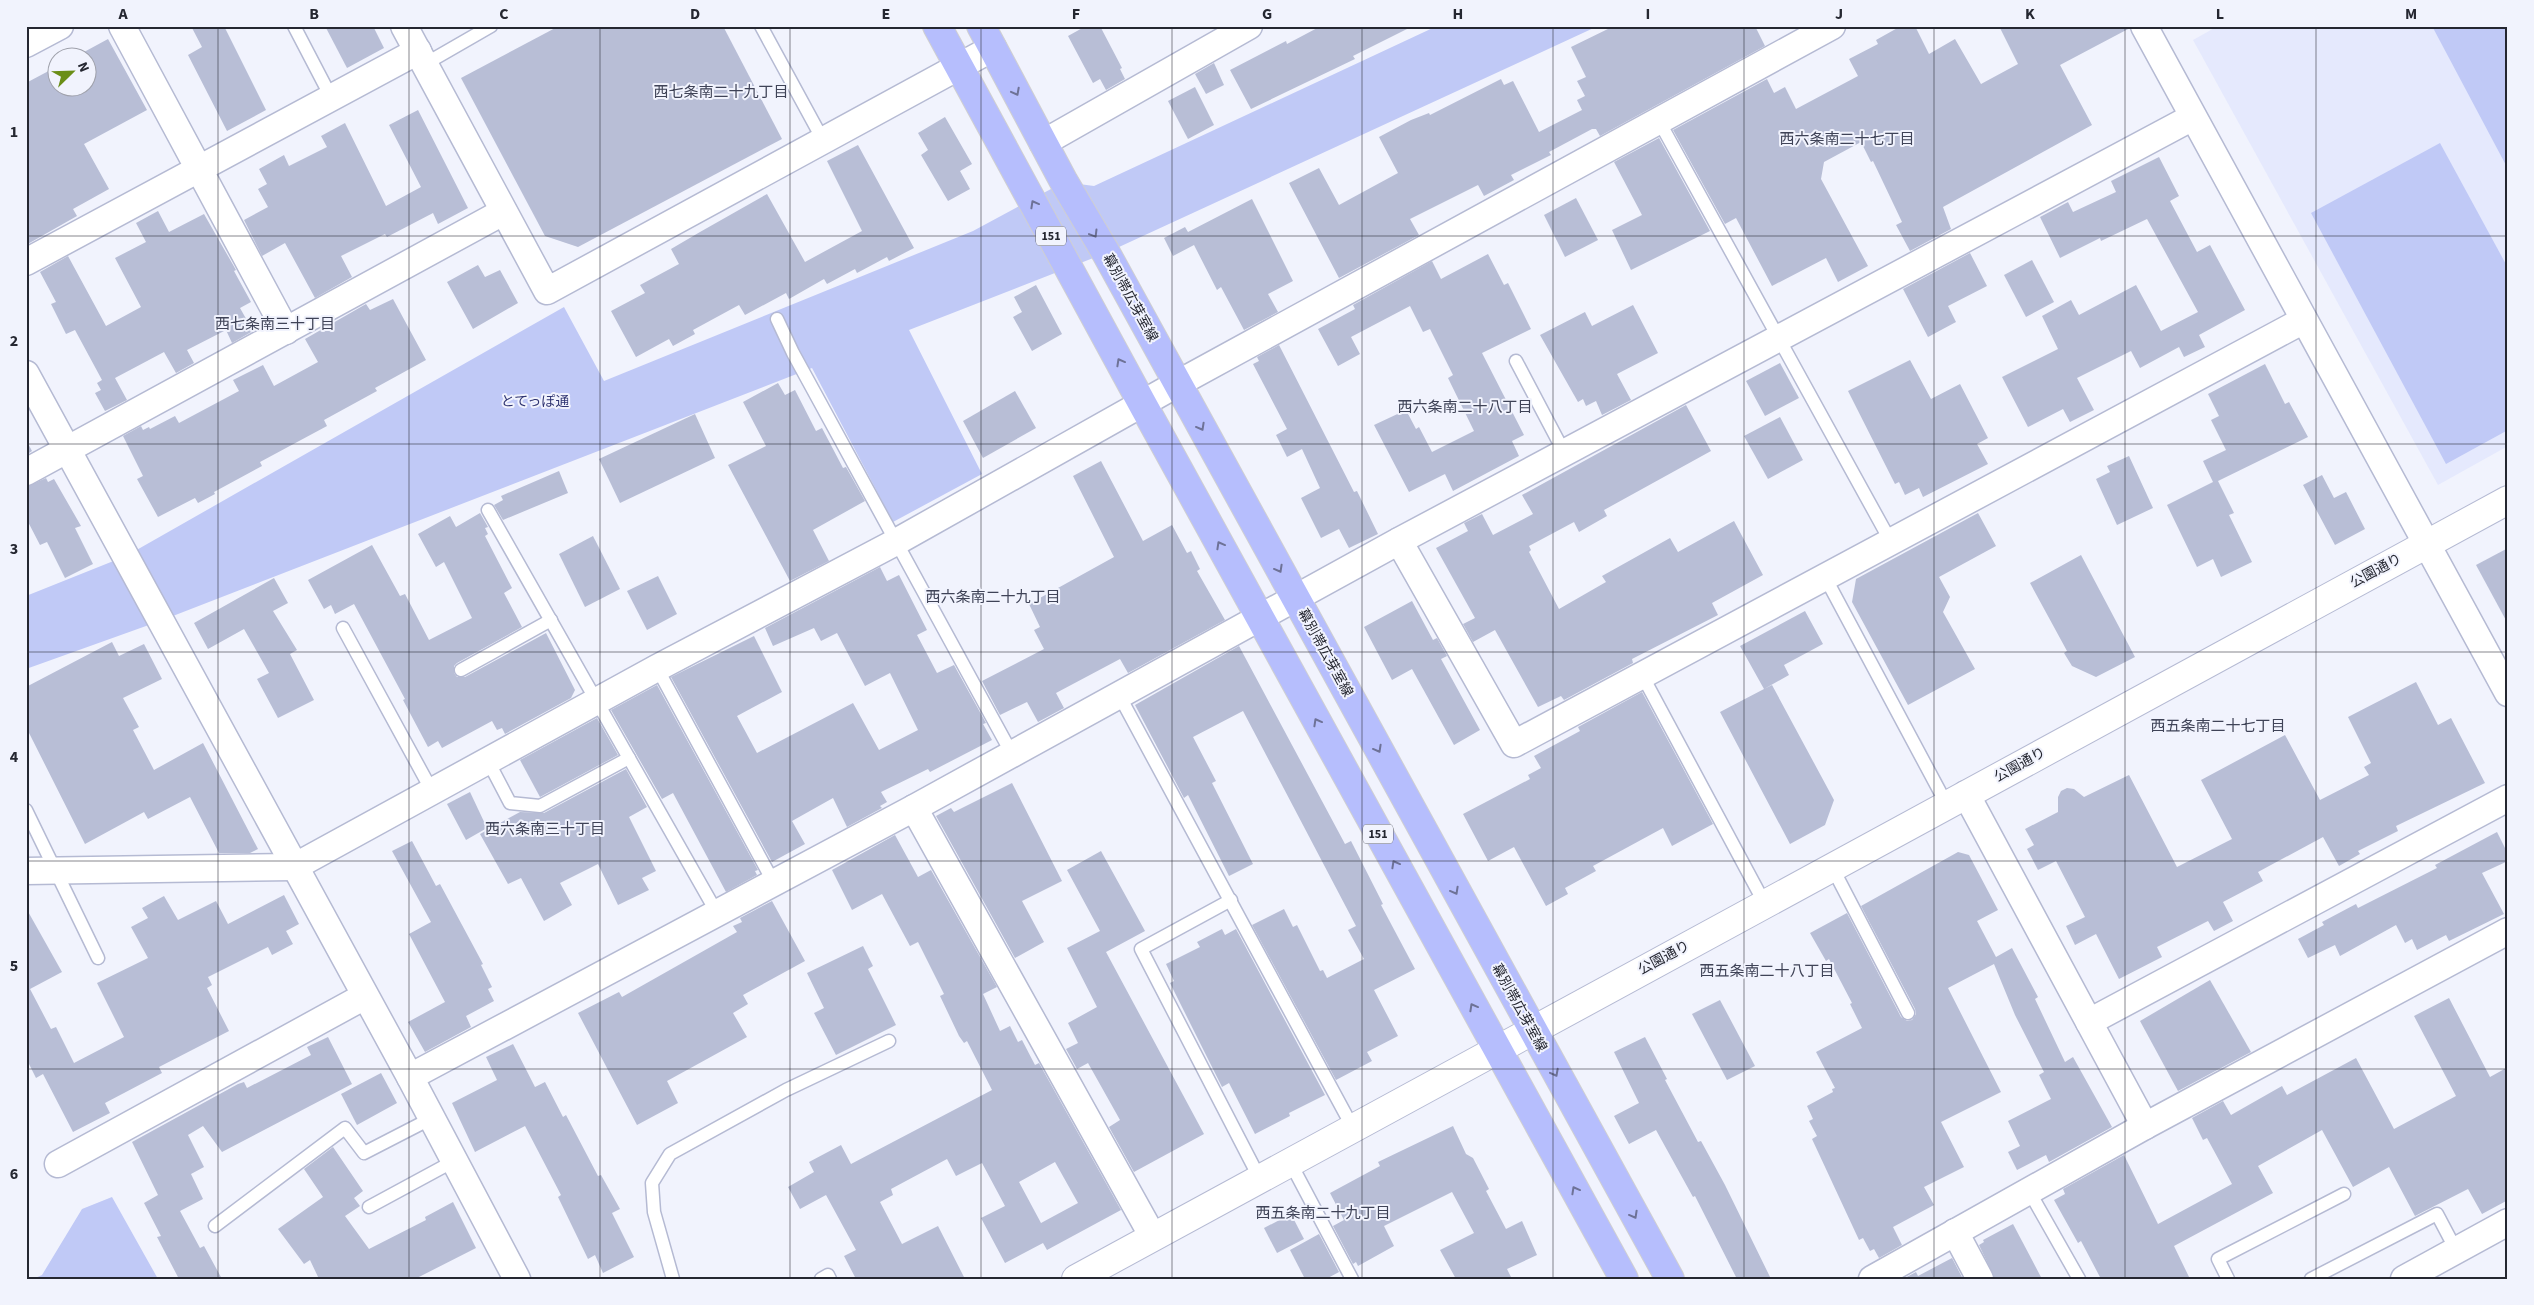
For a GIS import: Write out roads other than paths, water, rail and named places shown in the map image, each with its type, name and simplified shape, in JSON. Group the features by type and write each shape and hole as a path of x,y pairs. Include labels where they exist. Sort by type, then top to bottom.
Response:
{"main road":[{"name":"151","path":"937,26 1496,1050 1624,1279"},
{"name":"幕別帯広芽室線","path":"987,37 1043,142 1670,1279"}],"street":[{"path":"26,44 60,26"},
{"path":"122,26 286,331"},
{"path":"404,26 547,291 959,67 987,37"},
{"path":"1043,142 1249,26"},
{"path":"26,871 294,866 657,668 896,542 1143,405 1177,384 1832,26"},
{"path":"2144,26 2508,693"},
{"path":"26,262 332,98 421,57"},
{"path":"410,1077 914,808 1564,452 2193,117"},
{"path":"26,472 503,212"},
{"path":"1399,541 1514,744 2304,320"},
{"path":"26,374 410,1077 517,1279"},
{"name":"公園通り","path":"1076,1279 2508,500"},
{"path":"2089,1022 2508,798"},
{"path":"1956,799 2089,1022 2145,1126"},
{"path":"914,808 1153,1237"},
{"path":"1872,1279 2145,1126 2508,931"},
{"path":"58,1164 365,996"},
{"path":"2404,1279 2508,1222"},
{"path":"1956,1232 1980,1279"}],"lane":[{"path":"294,26 332,98"},
{"path":"421,57 491,26"},
{"path":"761,26 823,140"},
{"path":"1659,121 1891,542"},
{"path":"776,319 1012,754"},
{"path":"1516,361 1564,452"},
{"path":"488,510 717,913"},
{"path":"1825,578 1956,799"},
{"path":"461,670 551,620"},
{"path":"343,628 432,791"},
{"path":"657,668 774,882"},
{"path":"1642,676 1765,904"},
{"path":"1119,695 1353,1128"},
{"path":"488,761 510,803 540,806 629,758"},
{"path":"26,810 98,958"},
{"path":"1832,867 1908,1012"},
{"path":"1231,900 1141,949 1260,1179"},
{"path":"672,1279 654,1212 652,1183 670,1154 786,1090 890,1041"},
{"path":"215,1226 345,1128 364,1153 432,1118"},
{"path":"369,1206 454,1160"},
{"path":"1290,1162 1352,1279"},
{"path":"2029,1190 2079,1279"},
{"path":"2228,1279 2218,1259 2344,1194"},
{"path":"2311,1279 2437,1214 2456,1250"},
{"path":"821,1279 828,1275 830,1279"}],"district":[{"name":"西七条南二十九丁目","path":"721,92"},
{"name":"西六条南二十七丁目","path":"1847,139"},
{"name":"西七条南三十丁目","path":"275,324"},
{"name":"西六条南二十八丁目","path":"1465,407"},
{"name":"西六条南二十九丁目","path":"993,597"},
{"name":"西五条南二十七丁目","path":"2218,726"},
{"name":"西六条南三十丁目","path":"545,829"},
{"name":"西五条南二十八丁目","path":"1767,971"},
{"name":"西五条南二十九丁目","path":"1323,1213"}],"park label":[{"name":"とてっぽ通","path":"535,402"}]}
